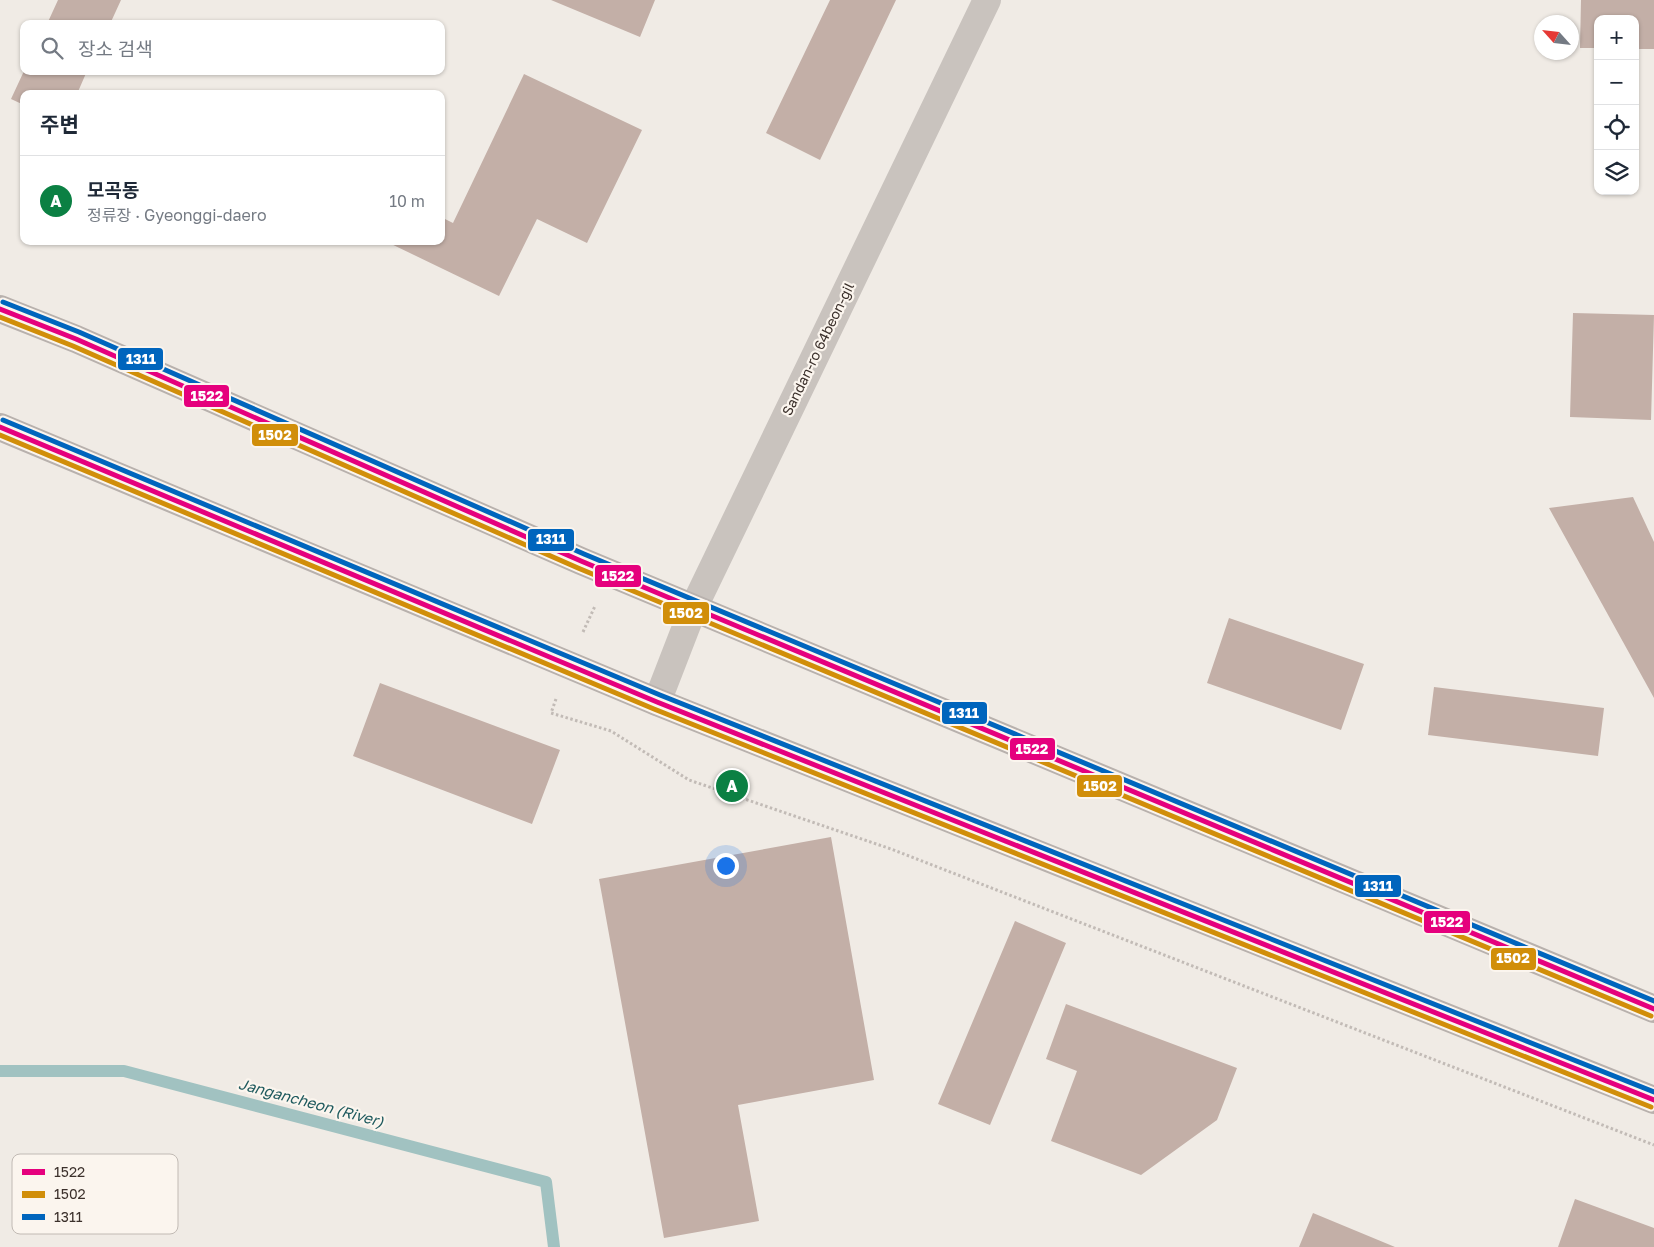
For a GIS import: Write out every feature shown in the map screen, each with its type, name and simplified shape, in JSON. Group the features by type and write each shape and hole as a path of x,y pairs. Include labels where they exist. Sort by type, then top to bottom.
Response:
{"main road":[{"path":"0,310 76,339 693,609 1654,1008"},
{"path":"0,427 657,702 1654,1100"}],"street":[{"name":"Sandan-ro 64beon-gil","path":"657,702 693,609 987,0"}],"building":[{"path":"58,0 121,0 112,20 49,20"},
{"path":"551,0 655,0 640,37"},
{"path":"830,0 896,0 820,160 766,133"},
{"path":"1581,0 1654,0 1654,49 1639,49 1639,15 1594,15 1594,48 1580,48"},
{"path":"524,74 642,130 587,243 537,219 499,296 393,245 445,245 445,219 453,223"},
{"path":"22,75 85,75 79,90 20,90 20,103 11,99"},
{"path":"1573,313 1654,315 1651,420 1570,417"},
{"path":"1633,497 1654,542 1654,698 1549,508"},
{"path":"1229,618 1364,664 1341,730 1207,683"},
{"path":"380,683 560,750 532,824 353,756"},
{"path":"1434,687 1604,708 1598,756 1428,735"},
{"path":"831,837 874,1080 738,1105 759,1221 664,1238 599,879"},
{"path":"1015,921 1066,943 990,1125 938,1104"},
{"path":"1066,1004 1237,1068 1217,1120 1141,1175 1051,1141 1077,1071 1046,1059"},
{"path":"1575,1199 1654,1228 1654,1247 1558,1247"},
{"path":"1313,1213 1395,1247 1299,1247"}],"waterway":[{"name":"Jangancheon (River)","path":"0,1071 124,1071 546,1182 554,1247"}],"transit line":[{"name":"1311","path":"3,302 79,332 584,554 1654,1001"},
{"name":"1522","path":"0,309 76,339 581,561 1654,1009"},
{"name":"1502","path":"0,317 73,346 578,568 1651,1016"},
{"name":"1311","path":"3,420 660,695 1654,1092"},
{"name":"1522","path":"0,427 657,702 1654,1100"},
{"name":"1502","path":"0,435 654,709 1651,1107"}],"place":[{"name":"모곡동","path":"732,786"}]}
